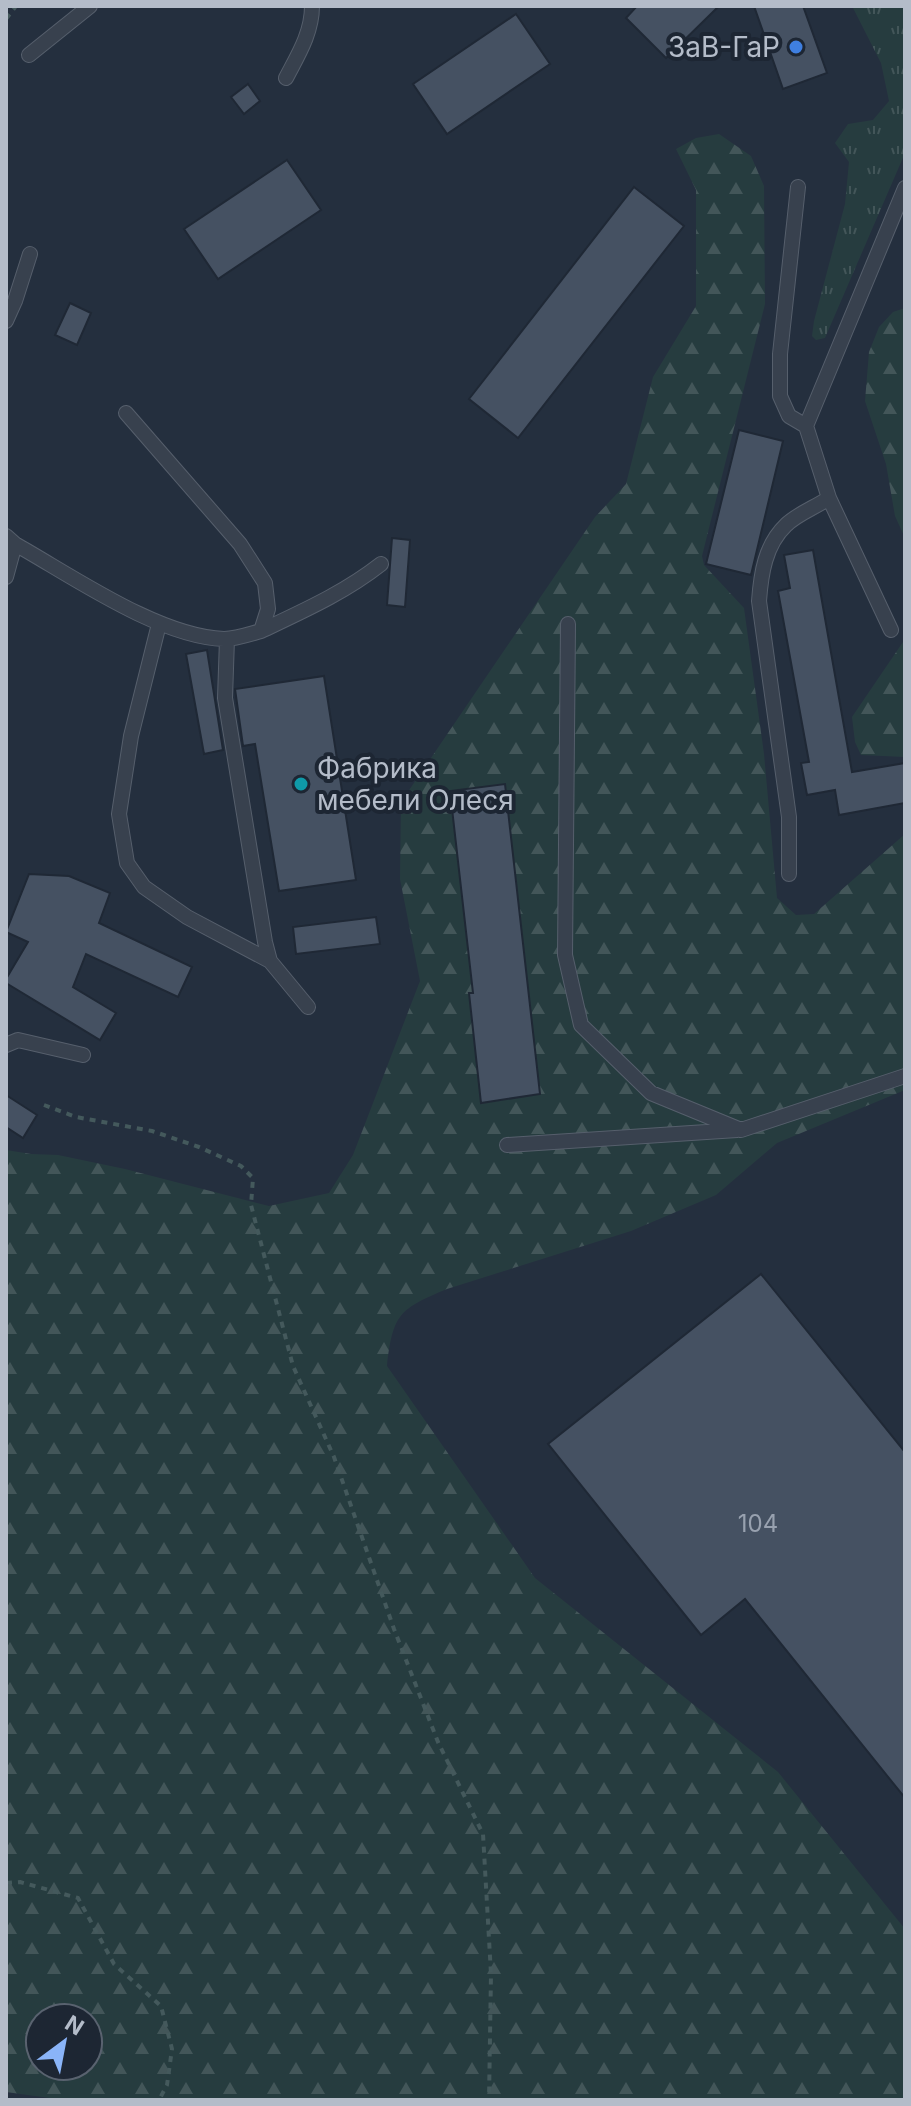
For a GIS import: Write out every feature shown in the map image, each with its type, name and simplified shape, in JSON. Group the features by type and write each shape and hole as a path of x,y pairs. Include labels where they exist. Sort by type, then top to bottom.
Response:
{"lane":[{"path":"29,55 90,6"},
{"path":"286,78 303,47 312,6"},
{"path":"798,187 780,354 780,396 789,416 806,426"},
{"path":"891,630 829,498 806,426 905,188"},
{"path":"6,321 30,254"},
{"path":"126,413 240,544 265,583 268,609 261,631"},
{"path":"789,874 789,817 759,601 761,572 769,550 786,525 829,498"},
{"path":"6,577 10,540 159,624 196,635 227,639 261,631 329,599 355,585 381,564"},
{"path":"159,624 131,736 119,814 127,863 144,887 187,917 270,961 308,1007"},
{"path":"568,624 565,955 581,1025 651,1093 741,1130"},
{"path":"227,639 225,698 251,868 270,961"},
{"path":"6,1045 18,1040 83,1055"},
{"path":"507,1145 741,1130 905,1076"}],"path":[{"path":"6,19 16,6"},
{"path":"44,1105 76,1117 152,1131 199,1147 241,1166 253,1178 251,1205 293,1366 334,1457 394,1629 438,1742 483,1834 491,1974 489,2100"},
{"path":"6,1883 20,1882 78,1898 114,1964 161,2006 172,2049 167,2085 159,2100"}],"green space":[{"path":"852,6 905,6 905,153 825,338 816,340 812,336 814,321 845,204 849,162 835,143 848,124 873,120 889,101 881,63"},
{"path":"719,134 751,156 764,186 765,304 702,556 704,565 744,608 764,754 777,898 796,915 814,914 905,834 905,1090 777,1143 716,1195 631,1231 447,1289 418,1302 396,1324 387,1366 535,1578 778,1772 905,1929 905,2100 64,2100 6,2092 6,1150 58,1155 125,1169 269,1206 329,1193 353,1155 420,981 400,879 401,802 595,517 626,484 653,377 696,306 696,190 676,149 696,138"},
{"path":"905,308 905,538 895,516 886,464 865,401 869,352 879,327 893,312"},
{"path":"905,639 905,757 861,755 855,742 852,717"}],"building":[{"path":"637,6 719,6 666,58 626,18"},
{"path":"754,6 803,6 827,73 783,89"},
{"path":"516,14 550,64 447,134 413,84"},
{"path":"248,84 260,101 244,114 231,97"},
{"path":"287,160 321,210 218,279 184,229"},
{"path":"634,187 684,226 518,438 469,399"},
{"path":"70,303 91,313 77,345 55,335"},
{"path":"739,430 783,441 751,575 706,564"},
{"path":"392,538 410,540 405,607 387,605"},
{"path":"813,550 852,772 905,763 905,803 839,815 835,790 807,795 801,763 809,762 778,591 790,588 784,555"},
{"path":"207,650 223,750 204,754 186,654"},
{"name":"Фабрика мебели Олеся","path":"324,676 356,880 279,891 255,744 243,746 235,689"},
{"path":"505,784 540,1094 481,1103 469,993 473,993 450,791"},
{"path":"29,874 69,876 110,893 99,923 192,967 178,997 86,954 73,987 116,1013 100,1040 6,983 28,942 6,932"},
{"path":"376,917 380,944 296,954 293,927"},
{"path":"6,1095 37,1115 23,1138 6,1127"},
{"path":"761,1274 905,1452 905,1798 745,1599 701,1635 548,1444"}],"place":[{"name":"ЗаВ-ГаР","path":"796,47"},
{"name":"Фабрика мебели Олеся","path":"301,784"}]}
